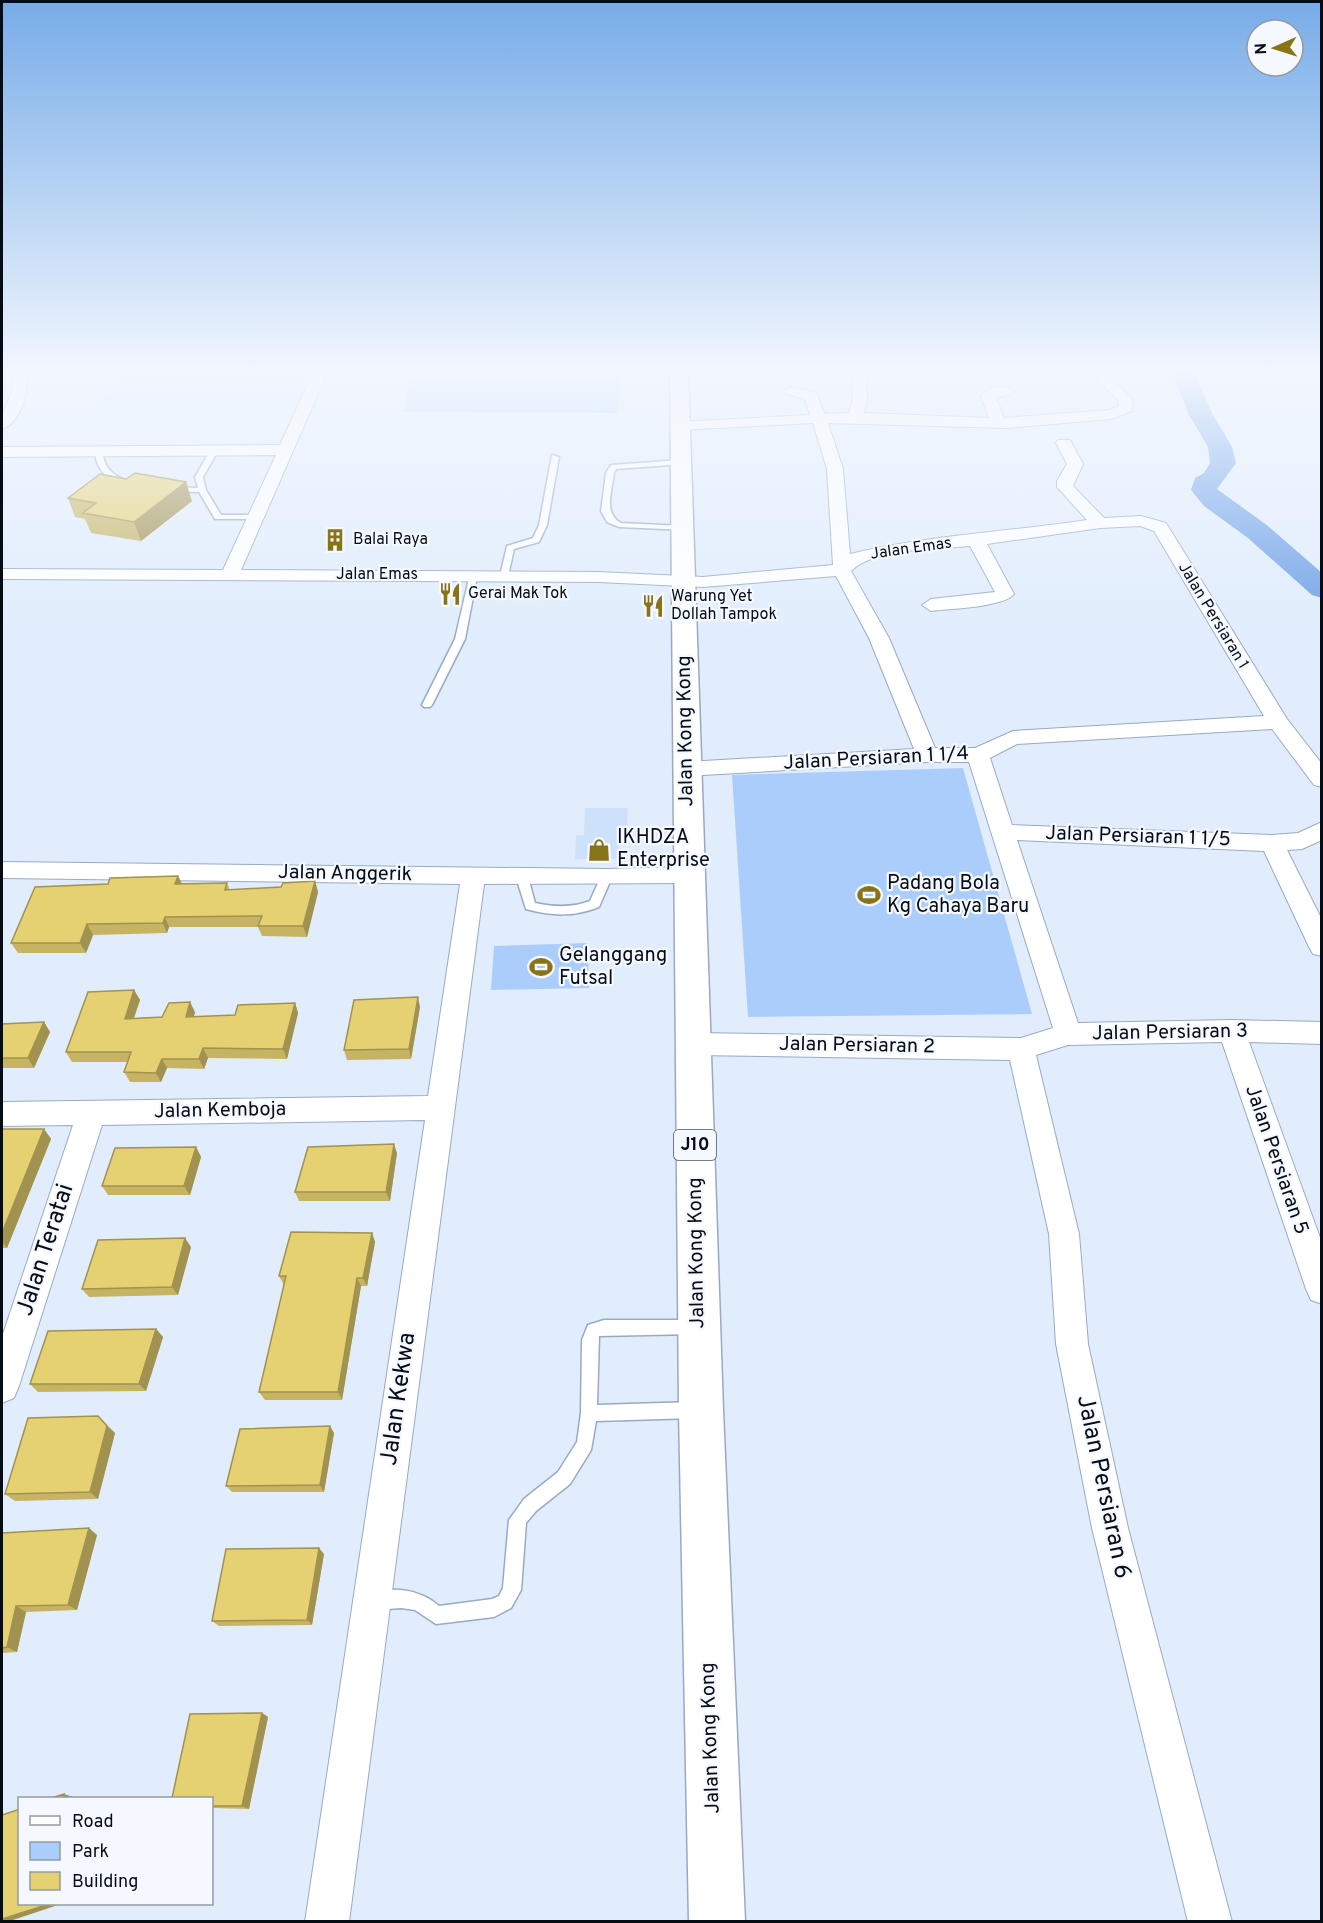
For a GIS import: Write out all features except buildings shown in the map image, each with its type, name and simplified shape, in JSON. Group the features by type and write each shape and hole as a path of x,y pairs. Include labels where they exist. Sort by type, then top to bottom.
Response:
{"main road":[{"name":"Jalan Kong Kong","path":"681,462 685,582 688,875 716,1920"}],"street":[{"path":"230,574 278,461"},
{"path":"832,461 835,469 842,570 879,638 927,755"},
{"path":"1073,461 1075,464 1065,481 1065,487 1100,523"},
{"name":"Jalan Emas","path":"2,574 504,576 685,582 842,570 854,558 893,549 1141,520"},
{"name":"Jalan Persiaran 1","path":"1141,520 1160,527 1278,722 1322,780"},
{"path":"931,605 998,597 1005,594 976,541"},
{"name":"Jalan Persiaran 1 1/4","path":"686,769 927,755 978,755 1013,738 1278,722"},
{"path":"978,755 1068,1035"},
{"name":"Jalan Persiaran 1 1/5","path":"1004,832 1272,843 1302,841 1322,830"},
{"path":"1272,843 1322,947"},
{"name":"Jalan Anggerik","path":"2,870 606,877 688,875"},
{"name":"Jalan Kekwa","path":"327,1922 473,876"},
{"name":"Jalan Persiaran 3","path":"1021,1049 1068,1035 1232,1031 1322,1033"},
{"name":"Jalan Persiaran 5","path":"1232,1031 1322,1289"},
{"name":"Jalan Persiaran 2","path":"693,1044 1021,1049"},
{"name":"Jalan Persiaran 6","path":"1021,1049 1064,1234 1072,1344 1110,1528 1210,1922"},
{"name":"Jalan Kemboja","path":"2,1114 439,1108"},
{"name":"Jalan Teratai","path":"2,1386 91,1113"}],"lane":[{"path":"99,461 102,468 119,482 135,486"},
{"path":"208,461 199,477 202,490 218,517 254,517"},
{"path":"504,576 510,548 536,540 543,525 554,461"},
{"path":"681,462 614,467 610,472 605,511 610,520 620,525 683,528"},
{"path":"162,488 202,490"},
{"path":"427,705 460,639 473,576"},
{"path":"522,876 530,906 547,911 578,912 595,904 606,877"},
{"path":"371,1602 397,1599 423,1602 436,1616 494,1608 505,1602 512,1590 518,1520 530,1506 564,1478 585,1444 589,1413 590,1340 593,1330 604,1327 699,1327"},
{"path":"589,1413 701,1410"}],"shaded area":[{"path":"585,808 628,808 627,834 619,837 619,859 575,859 576,835 584,835"}],"green space":[{"name":"Padang Bola Kg Cahaya Baru","path":"963,768 1032,1014 748,1017 732,775"},
{"name":"Gelanggang Futsal","path":"588,943 589,988 491,990 494,946"}],"waterway":[{"path":"1223,461 1214,478 1204,484 1204,490 1213,500 1258,532 1322,589"}],"place":[{"name":"Balai Raya","path":"335,540"},
{"name":"Gerai Mak Tok","path":"450,594"},
{"name":"Warung Yet Dollah Tampok","path":"653,606"},
{"name":"IKHDZA Enterprise","path":"599,850"},
{"name":"Padang Bola Kg Cahaya Baru","path":"869,895"},
{"name":"Gelanggang Futsal","path":"541,967"}]}
